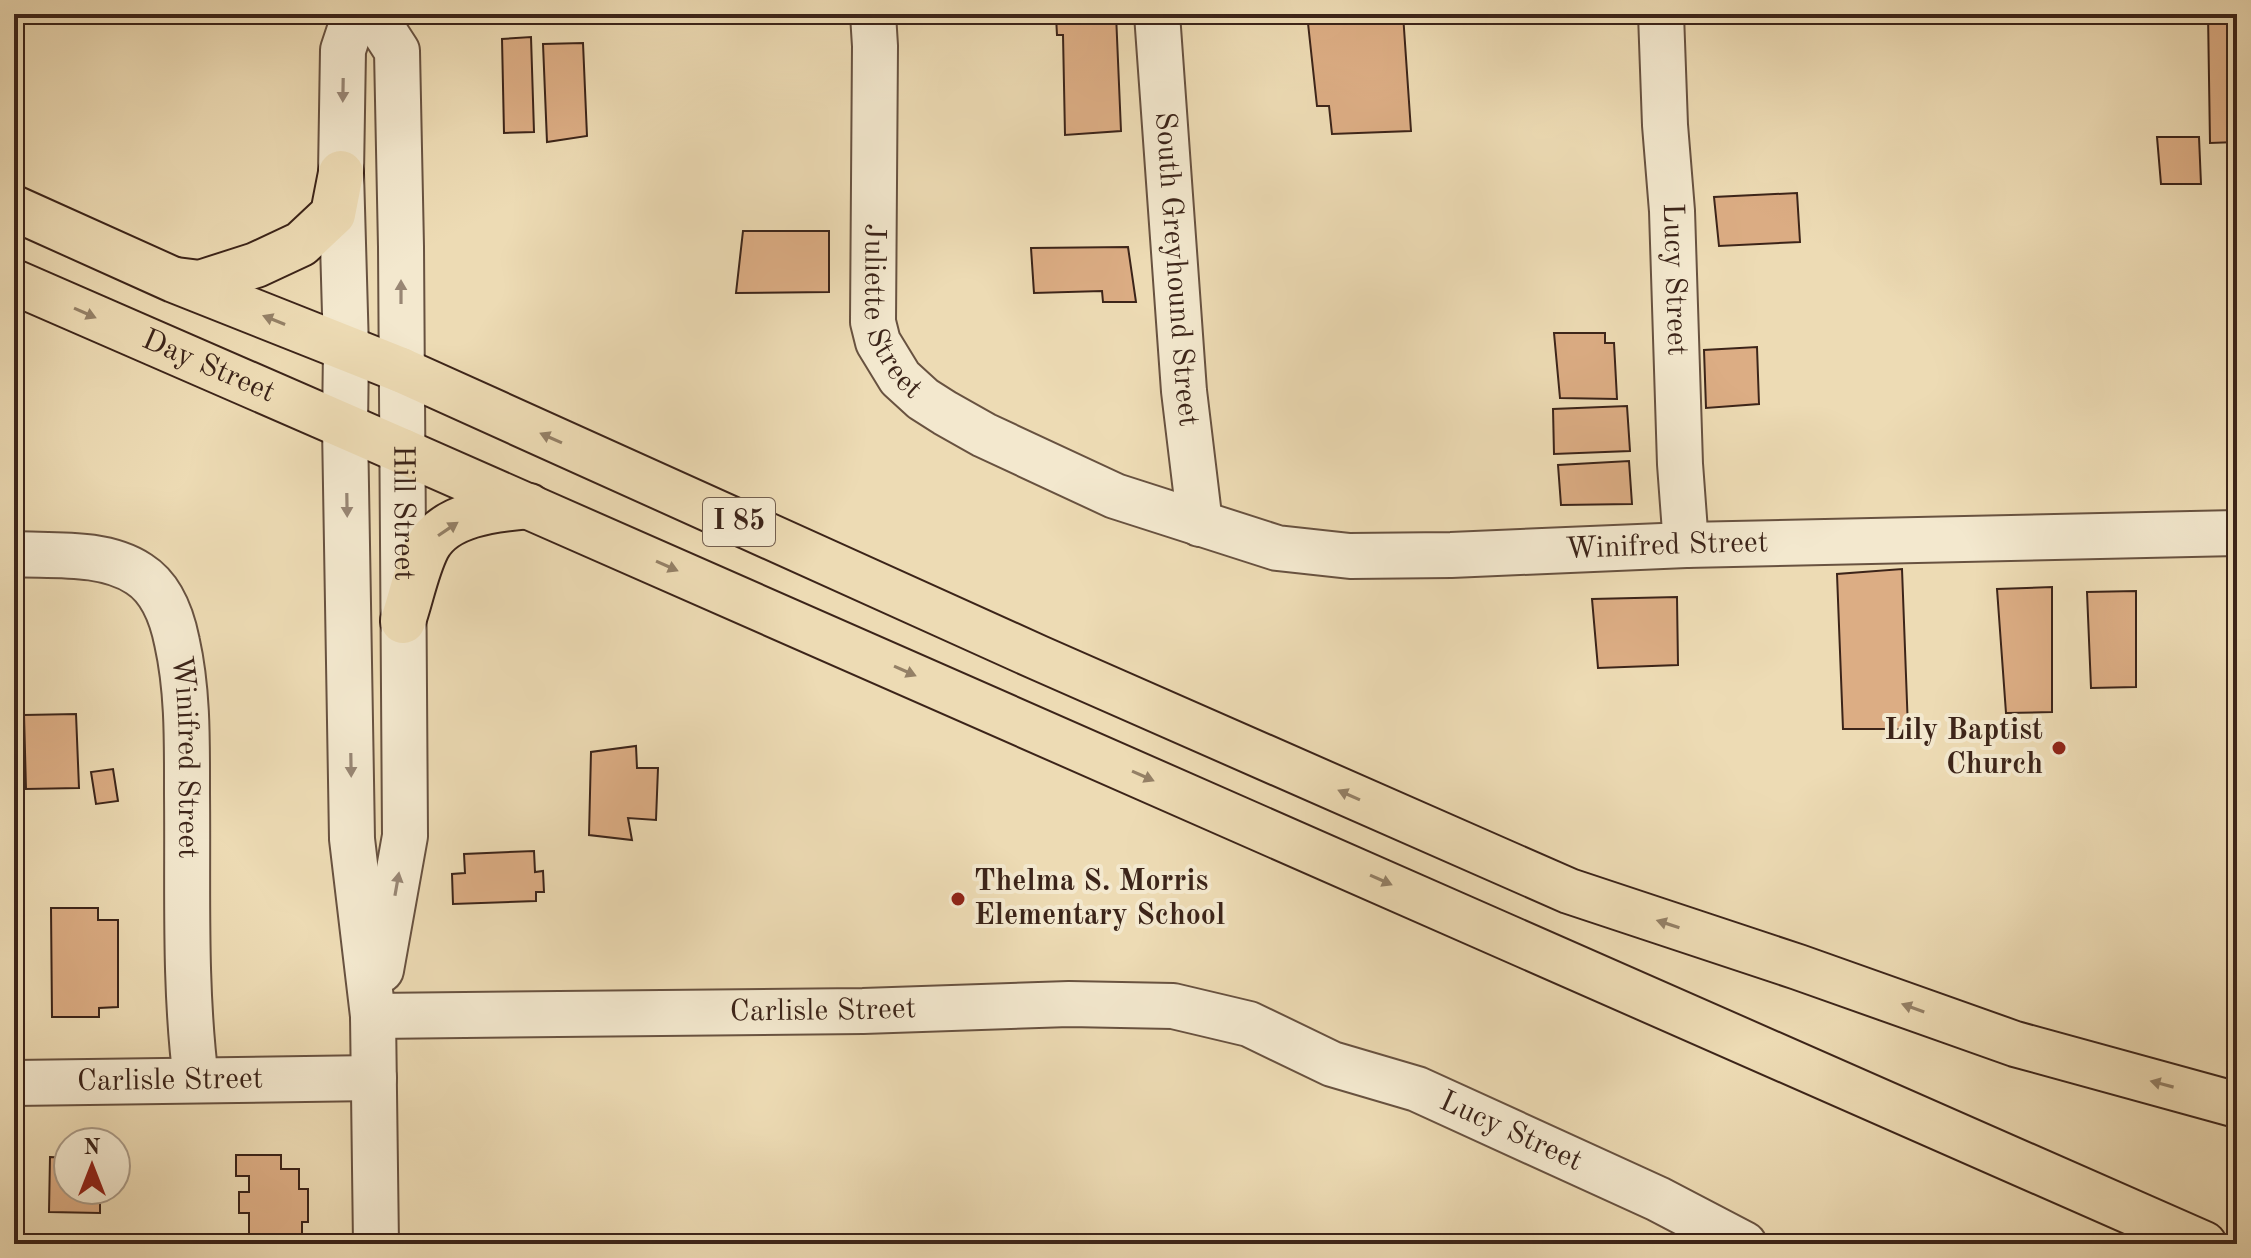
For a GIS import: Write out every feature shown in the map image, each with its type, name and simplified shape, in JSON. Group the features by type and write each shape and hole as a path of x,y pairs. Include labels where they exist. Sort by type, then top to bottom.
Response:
{"main road":[{"path":"174,280 200,283 256,265 301,244 333,214 341,173"},
{"path":"14,208 174,280 401,370"},
{"name":"Day Street","path":"14,282 2204,1244"},
{"name":"I 85","path":"401,370 1053,665 1569,891 1798,967 2015,1044 2237,1105"},
{"path":"403,621 428,546 445,527 497,508 529,506"}],"street":[{"name":"Hill Street","path":"355,14 343,50 341,173 352,839 373,1016 376,1244"},
{"name":"Hill Street","path":"373,14 397,51 405,836 373,1016"},
{"name":"Juliette Street","path":"873,14 873,322 878,342 900,378 923,399 984,435 1105,491"},
{"name":"South Greyhound Street","path":"1157,14 1184,391 1200,524"},
{"name":"Lucy Street","path":"1661,14 1686,545"},
{"name":"Winifred Street","path":"1105,491 1277,548 1350,556 2237,533"},
{"name":"Winifred Street","path":"14,554 82,557 113,562 139,574 164,601 177,639 187,730 189,1028 196,1080"},
{"name":"Carlisle Street","path":"373,1016 863,1011 1129,1004 1173,1006 1216,1015 1249,1024 1269,1034"},
{"name":"Lucy Street","path":"1269,1034 1332,1064 1417,1089 1658,1199 1744,1244"},
{"name":"Carlisle Street","path":"14,1083 374,1078"}],"building":[{"path":"1116,14 1121,131 1065,135 1063,35 1057,35 1056,16"},
{"path":"1307,14 1403,14 1411,131 1332,134 1329,106 1317,106"},
{"path":"2208,14 2237,14 2237,142 2210,143"},
{"path":"531,37 534,132 504,133 502,39"},
{"path":"583,43 587,136 547,142 543,44"},
{"path":"2157,137 2199,137 2201,184 2161,184"},
{"path":"1797,193 1800,242 1719,246 1714,197"},
{"path":"743,231 829,231 829,292 736,293"},
{"path":"1128,247 1136,302 1103,302 1102,291 1034,293 1031,248"},
{"path":"1554,333 1605,333 1605,343 1614,343 1617,399 1560,398"},
{"path":"1757,347 1759,404 1706,408 1704,350"},
{"path":"1627,406 1630,451 1554,454 1553,409"},
{"path":"1629,461 1632,504 1561,505 1558,465"},
{"path":"1902,569 1908,729 1843,729 1837,574"},
{"path":"2052,587 2052,712 2006,713 1997,589"},
{"path":"2136,591 2136,687 2091,688 2087,592"},
{"path":"1677,597 1678,665 1598,668 1592,599"},
{"path":"76,714 79,788 26,789 24,715"},
{"path":"636,746 637,768 658,768 656,820 628,818 632,840 589,835 591,752"},
{"path":"113,769 118,801 96,804 91,772"},
{"path":"534,851 535,872 543,871 544,892 536,892 536,901 453,904 452,874 465,873 464,854"},
{"path":"51,908 98,908 98,920 118,920 118,1007 99,1008 99,1017 52,1017"},
{"path":"236,1155 281,1155 281,1169 299,1169 299,1189 308,1189 308,1222 302,1222 302,1244 249,1244 249,1213 239,1213 239,1192 249,1192 249,1176 236,1176"},
{"path":"50,1157 52,1206 100,1206 100,1213 49,1212"}],"place":[{"name":"Lily Baptist Church","path":"2059,748"},
{"name":"Thelma S. Morris Elementary School","path":"958,899"}]}
